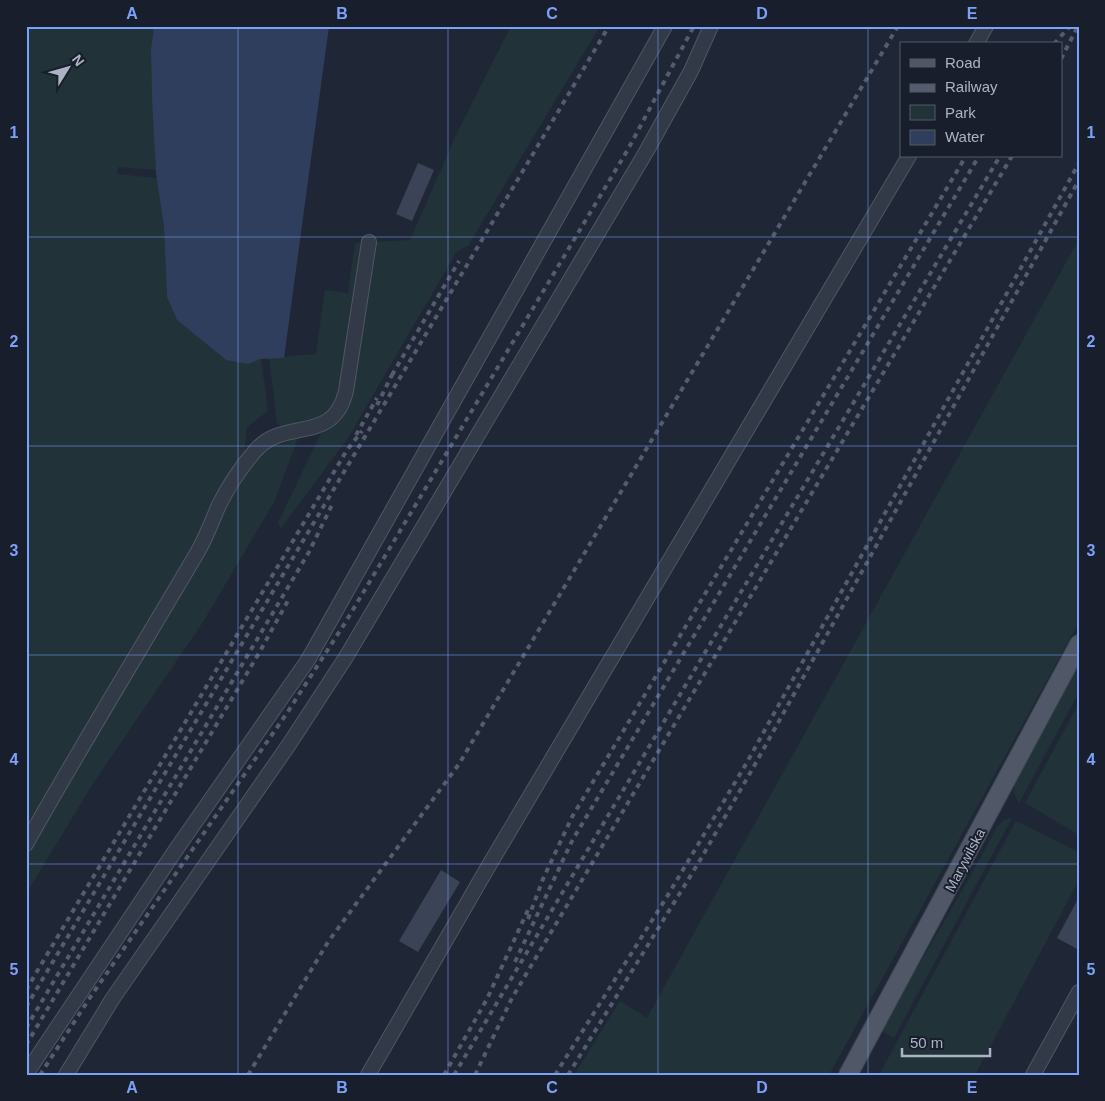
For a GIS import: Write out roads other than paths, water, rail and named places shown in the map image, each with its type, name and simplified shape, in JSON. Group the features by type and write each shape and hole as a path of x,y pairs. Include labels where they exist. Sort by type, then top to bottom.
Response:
{"main road":[{"name":"Marywilska","path":"848,1075 1079,644"}],"lane":[{"path":"26,1074 170,859 308,660 665,26"},
{"path":"66,1075 113,998 290,743 346,658 646,152 691,71 711,26"},
{"path":"977,42 986,26"},
{"path":"368,1075 493,858 908,158"},
{"path":"26,844 96,722 201,547 221,502 250,457 260,446 277,435 322,425 340,410 348,382 369,242"},
{"path":"1033,1075 1079,992"}],"water":[{"path":"154,26 329,26 284,358 260,359 248,364 226,360 177,320 167,297 164,227 156,173 152,98 151,50"}],"railway":[{"path":"26,1007 609,26"},
{"path":"40,1075 91,996 287,713 345,623 627,151 694,26"},
{"path":"248,1075 328,942 459,764 898,26"},
{"path":"1056,42 1070,26"},
{"path":"1062,57 1078,26"},
{"path":"528,919 543,879 572,817 965,158"},
{"path":"515,962 572,841 978,158"},
{"path":"454,1075 999,158"},
{"path":"475,1075 512,998 1011,158"},
{"path":"555,1075 668,895 746,764 1079,163"},
{"path":"568,1075 699,862 753,768 1079,180"},
{"path":"392,375 459,261"},
{"path":"377,405 395,369"},
{"path":"356,435 377,398"},
{"path":"26,990 347,450 362,431"},
{"path":"26,1028 309,552 332,505"},
{"path":"26,1045 259,653 290,597"},
{"path":"444,1075 487,999 528,910"}]}
